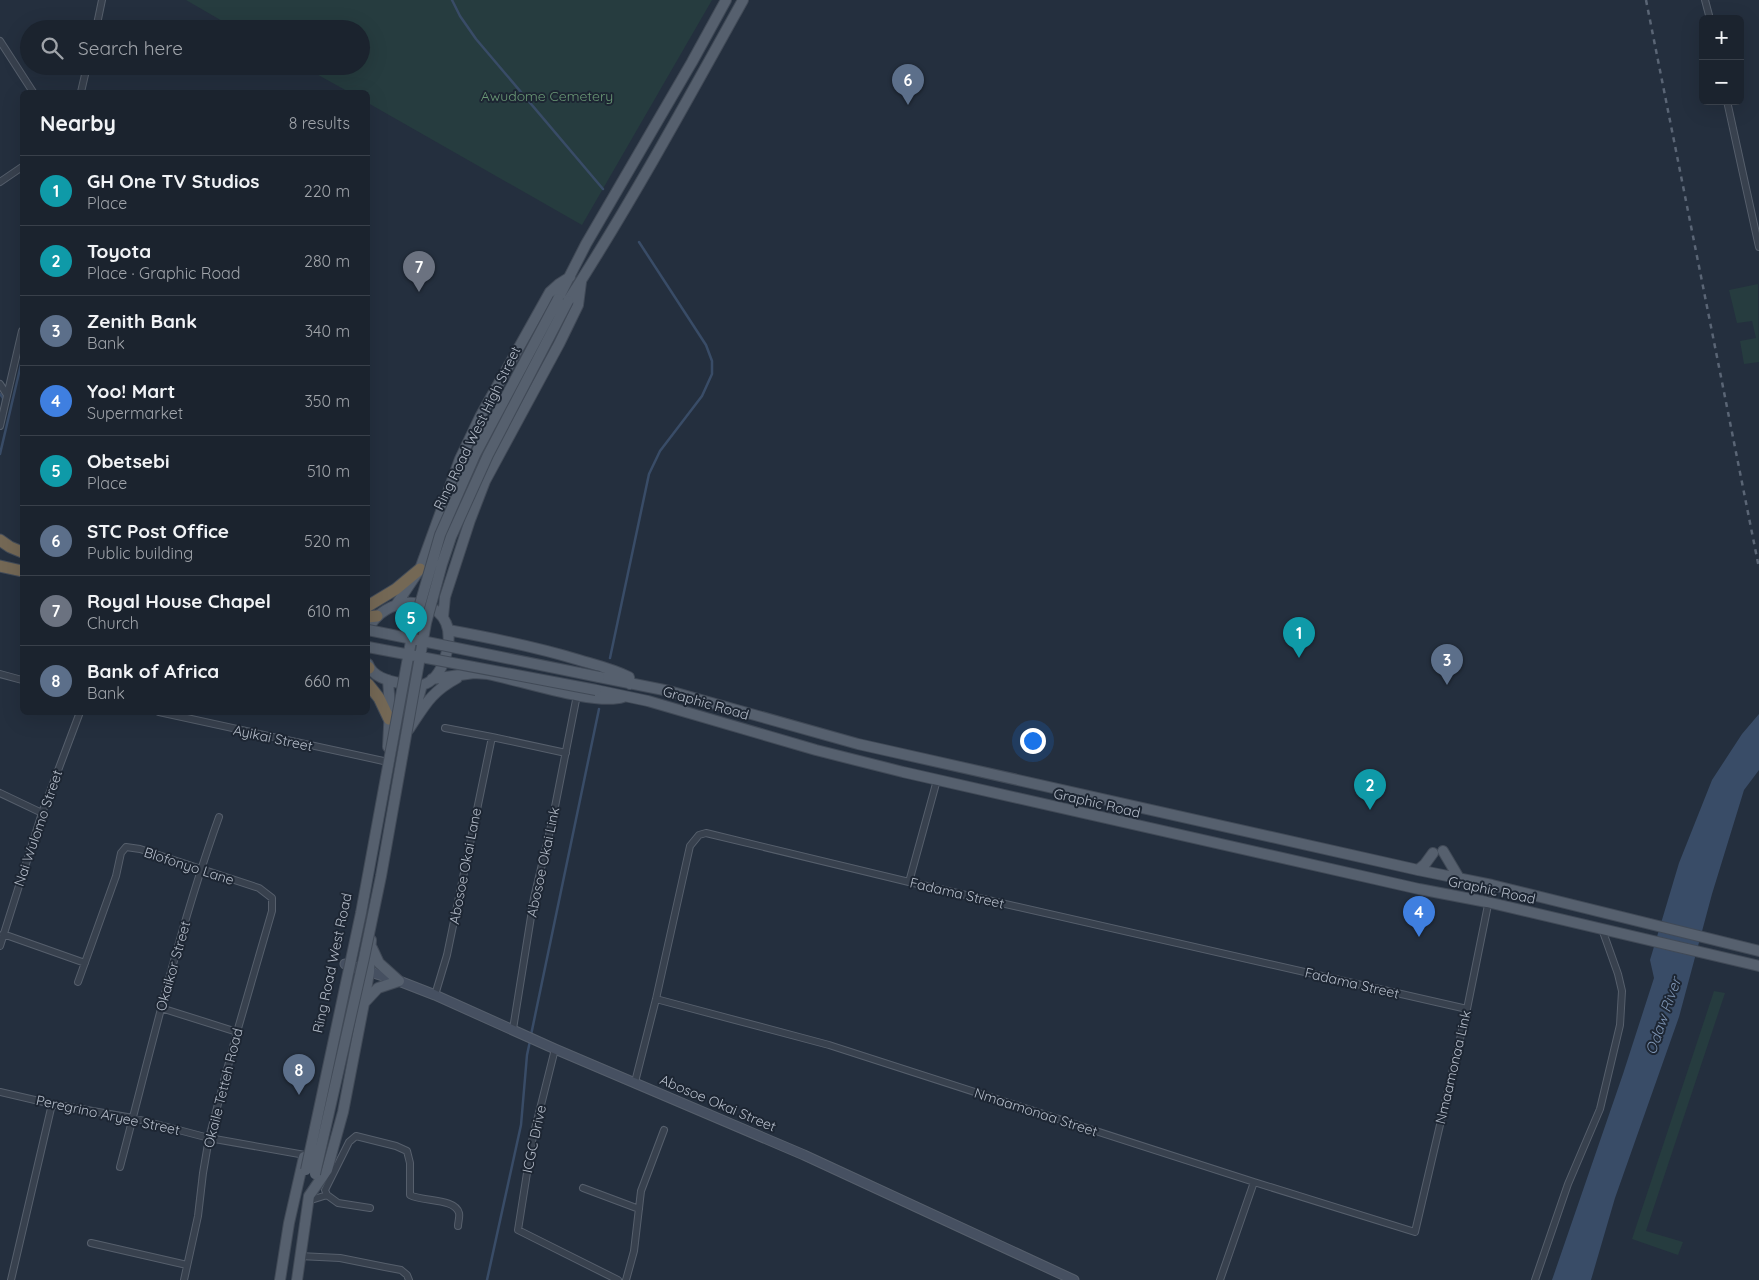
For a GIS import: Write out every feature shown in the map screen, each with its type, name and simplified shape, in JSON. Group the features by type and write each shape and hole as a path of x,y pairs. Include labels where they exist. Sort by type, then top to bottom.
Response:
{"highway":[{"path":"0,540 20,553"},
{"path":"0,551 20,554"},
{"path":"0,566 20,571"},
{"path":"370,605 396,589 420,569"},
{"path":"370,687 379,698 389,719"}],"main road":[{"name":"Ring Road West High Street","path":"311,1172 350,1027 377,894 426,623 451,537 480,471 563,300 570,276 601,218 726,0"},
{"name":"Ring Road West High Street","path":"414,625 440,535 475,455 563,300 580,282 662,148 743,0"},
{"name":"Ring Road West High Street","path":"396,605 420,569 460,459 487,403 550,292 570,276"},
{"name":"Ring Road West High Street","path":"442,617 445,597 485,481 560,344 578,305 580,282"},
{"path":"370,668 380,677 388,680 403,684 422,685 432,679 438,672 448,648 447,625 436,611 421,604 396,605 372,616"},
{"name":"Ring Road West Road","path":"311,1172 414,625"},
{"path":"370,629 630,684"},
{"name":"Graphic Road","path":"448,630 484,636 562,655 619,672 629,677 630,684 669,691 858,744 1492,885 1759,951"},
{"path":"370,647 626,696"},
{"path":"409,729 429,698 442,686 465,674"},
{"name":"Graphic Road","path":"432,679 465,674 488,674 606,700 615,700 626,696 700,715 816,750 937,780 1419,890 1488,902 1759,966"},
{"name":"Ring Road West Road","path":"280,1280 289,1222 305,1155 388,762 390,707 388,680"},
{"name":"Ring Road West Road","path":"297,1280 308,1199 327,1170 343,1112 369,972 375,889 409,729 422,685"},
{"path":"1418,870 1438,852 1459,878"},
{"path":"364,1004 378,988 399,981 379,963 370,944"},
{"path":"1746,964 1759,973"},
{"path":"298,1183 311,1172"},
{"path":"308,1199 311,1172"}],"street":[{"path":"98,20 102,0"},
{"path":"1705,0 1709,15"},
{"path":"0,40 20,72"},
{"path":"22,75 32,90"},
{"path":"81,90 85,75"},
{"path":"1728,105 1759,247"},
{"path":"0,182 20,168"},
{"path":"0,426 20,340"},
{"path":"0,384 7,395"},
{"path":"0,674 20,679"},
{"name":"Abosoe Okai Link","path":"514,1030 534,898 578,695"},
{"name":"Nai Wulomo Street","path":"0,946 42,812 79,715"},
{"name":"Ayikai Street","path":"173,715 388,762"},
{"path":"445,728 566,753"},
{"name":"Abosoe Okai Lane","path":"435,995 447,955 492,737"},
{"path":"909,882 937,780"},
{"path":"0,793 42,812"},
{"name":"Okaikor Street","path":"120,1167 161,1008 200,870 219,817"},
{"name":"Fadama Street","path":"634,1082 656,999 690,846 698,835 711,832 909,882 1467,1009"},
{"name":"Blofonyo Lane","path":"78,982 116,876 121,853 126,847 140,849 259,888 272,898"},
{"name":"Nmaamonaa Link","path":"1415,1232 1467,1009 1492,885"},
{"name":"Okaile Tetteh Road","path":"184,1280 198,1216 209,1138 272,911 272,898"},
{"path":"1535,1280 1568,1184 1600,1109 1620,1025 1622,991 1602,929"},
{"path":"3,934 85,963"},
{"name":"Abosoe Okai Street","path":"345,964 399,981 435,995 555,1049 804,1155 1074,1280"},
{"name":"Nmaamonaa Street","path":"656,999 829,1045 1415,1232"},
{"path":"161,1008 237,1032"},
{"name":"ICGC Drive","path":"555,1049 532,1141 518,1230 618,1280"},
{"name":"Peregrino Aryee Street","path":"0,1092 52,1104 133,1118 209,1138 305,1155"},
{"path":"11,1280 52,1104"},
{"path":"626,1280 634,1251 642,1191 664,1130"},
{"path":"370,1208 338,1203 327,1195 325,1190 349,1142 356,1136 396,1146 407,1152 410,1162 410,1195 416,1199 445,1202 455,1207 459,1214 458,1226"},
{"path":"1220,1280 1254,1182"},
{"path":"583,1188 639,1209"},
{"path":"308,1199 327,1195"},
{"path":"91,1243 187,1265"},
{"path":"299,1256 340,1258 400,1270 407,1275 409,1280"}],"green space":[{"name":"Awudome Cemetery","path":"186,0 712,0 582,225 370,104 370,90 345,90 318,75 370,75 370,20 220,20"},
{"path":"1758,284 1759,362 1744,364 1740,341 1756,338 1752,321 1737,323 1729,290"},
{"path":"1714,991 1725,993 1646,1231 1683,1242 1678,1255 1632,1239"}],"water":[{"name":"Odaw River","path":"1759,714 1759,770 1744,790 1712,894 1679,1017 1615,1198 1591,1280 1552,1280 1654,978 1650,960 1679,863 1712,780 1742,734"}],"waterway":[{"path":"452,0 460,16 476,39 603,189"},
{"path":"610,658 649,474 660,451 702,396 712,374 712,361 706,345 639,242"},
{"path":"0,454 20,369"},
{"path":"0,394 3,398 3,404"},
{"path":"531,1035 599,709"},
{"path":"487,1280 521,1125 530,1041"}],"railway":[{"path":"1646,0 1759,568"}],"place":[{"name":"STC Post Office","path":"908,105"},
{"name":"Royal House Chapel","path":"419,292"},
{"name":"Obetsebi","path":"411,643"},
{"name":"GH One TV Studios","path":"1299,658"},
{"name":"Zenith Bank","path":"1447,685"},
{"name":"Toyota","path":"1370,810"},
{"name":"Yoo! Mart","path":"1419,937"},
{"name":"Bank of Africa","path":"299,1095"}]}
